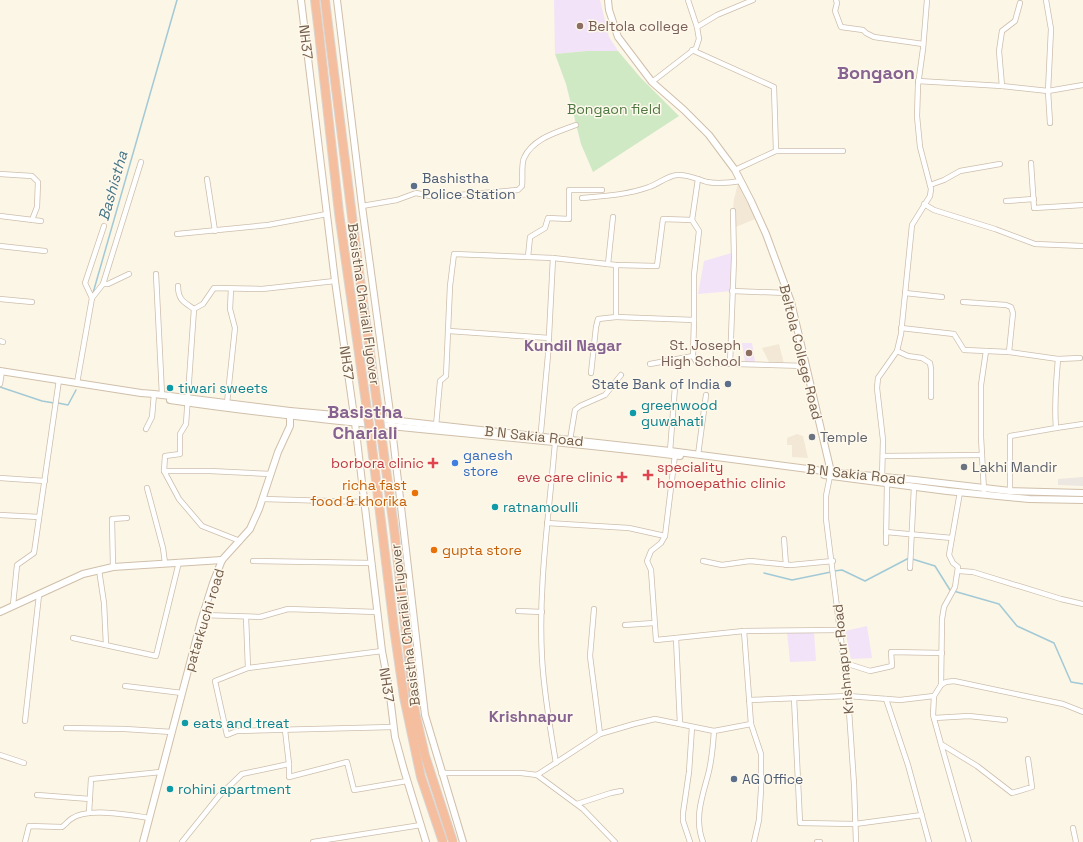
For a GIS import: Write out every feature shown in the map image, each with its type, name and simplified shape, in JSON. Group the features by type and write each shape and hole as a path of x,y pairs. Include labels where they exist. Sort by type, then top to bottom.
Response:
{"highway":[{"name":"Basistha Chariali Flyover","path":"315,0 339,213 372,438 395,635 404,697 421,777 443,842"},
{"name":"Basistha Chariali Flyover","path":"325,0 359,272 392,513 415,712 429,769 453,842"}],"street":[{"name":"NH37","path":"301,0 335,281 355,420 377,612 389,688 393,727 407,781 426,842"},
{"name":"Beltola College Road","path":"608,0 609,10 618,37 652,82 684,110 709,136 735,170 751,201 766,234 791,302 830,474"},
{"path":"652,82 696,48 699,40 697,27 688,0"},
{"path":"697,27 717,15 753,0"},
{"path":"836,0 835,11 841,27 863,30 866,34 874,37 924,44"},
{"path":"886,543 883,440 878,378 897,351 901,328 912,225 930,196 931,189 920,147 917,116 918,81 924,44 927,0"},
{"path":"1046,0 1051,29 1048,91 1050,123"},
{"path":"336,1 391,423 425,715 441,773 463,842"},
{"path":"1002,86 999,51 1002,31 1015,21 1020,3"},
{"path":"692,50 774,87 776,151"},
{"path":"918,81 1002,86 1048,91 1083,85"},
{"path":"362,206 397,200 416,193 435,197 518,190 522,186 523,159 534,144 554,133 576,125"},
{"path":"735,170 776,151 843,151"},
{"path":"77,383 92,298 103,284 141,162"},
{"path":"1031,163 1034,208 1083,205"},
{"path":"930,184 944,180 960,171 1000,164"},
{"path":"0,174 32,176 38,182 37,207 32,220"},
{"path":"582,198 630,192 649,187 674,175 683,174 708,182 726,184 740,181"},
{"path":"207,179 215,231"},
{"path":"698,179 692,220 699,231 694,275 693,356 697,363 806,366"},
{"path":"528,257 530,237 545,228 548,218 569,219 570,190 602,190"},
{"path":"1006,200 1034,199"},
{"path":"924,204 934,210 995,229 1035,244 1083,246"},
{"path":"730,364 734,258 733,211"},
{"path":"177,234 268,226 327,214"},
{"path":"0,216 41,221"},
{"path":"608,264 613,217"},
{"path":"436,426 440,381 446,376 450,286 454,254 553,258 608,264 657,266 663,219 692,220"},
{"path":"92,298 85,283 104,226"},
{"path":"0,246 45,251"},
{"path":"541,431 549,338 553,258"},
{"path":"616,264 616,317"},
{"path":"103,284 108,284 129,274"},
{"path":"156,274 162,395"},
{"path":"194,309 202,304 214,288 262,289 335,281"},
{"path":"178,286 178,294 194,309"},
{"path":"228,403 235,328 230,309 231,289"},
{"path":"732,291 787,293"},
{"path":"905,293 942,297"},
{"path":"0,299 32,302"},
{"path":"963,302 1006,305 1011,307 1013,313 1009,352"},
{"path":"194,309 186,424 180,434 180,454 165,456 164,471 179,499 202,526 240,540"},
{"path":"591,373 598,319 616,317 694,320"},
{"path":"901,328 954,334 964,350 1009,352 1058,358 1080,358"},
{"path":"449,331 549,338"},
{"path":"897,351 908,356 922,358 930,363 932,369 931,397"},
{"path":"984,491 982,455 982,385 986,351"},
{"path":"650,364 693,356"},
{"path":"1056,428 1054,411 1058,358"},
{"path":"0,384 1,371 154,396 290,413 391,423"},
{"path":"570,440 575,410 605,394 621,374"},
{"path":"13,605 17,565 34,553 59,380"},
{"path":"670,450 675,388"},
{"path":"154,396 162,395 188,400 228,403 290,413"},
{"path":"698,454 706,395"},
{"path":"146,429 152,417 154,396"},
{"name":"patarkuchi road","path":"143,842 203,615 222,560 250,529 278,452 290,426 290,413"},
{"name":"B N Sakia Road","path":"391,423 436,426 670,450 830,474"},
{"name":"B N Sakia Road","path":"391,423 555,443 675,455 884,481 984,491 1083,493"},
{"path":"1010,492 1010,436 1083,424"},
{"path":"555,443 543,562 542,657 546,708 556,763"},
{"path":"675,455 665,536 661,543 651,551 647,561 651,570 656,640 744,631 840,630"},
{"path":"883,456 982,455"},
{"path":"164,471 210,471 271,474"},
{"name":"Krishnapur Road","path":"830,474 826,496 826,511 848,696 856,842"},
{"path":"0,478 44,481"},
{"name":"B N Sakia Road","path":"884,481 914,487 960,492 984,491 1029,499 1083,500"},
{"path":"910,568 914,487"},
{"path":"147,488 163,548 165,563"},
{"path":"941,685 941,634 944,607 954,591 958,571 958,566 949,556 960,492"},
{"path":"262,499 364,502"},
{"path":"0,515 40,517"},
{"path":"113,567 112,519 127,518"},
{"path":"547,524 629,528 665,536"},
{"path":"886,532 952,538"},
{"path":"784,539 786,565"},
{"path":"0,612 83,574 99,570 113,567 222,560"},
{"path":"253,561 372,563"},
{"path":"703,561 722,565 750,561 786,565 832,562"},
{"path":"73,638 156,656 179,562"},
{"path":"99,570 104,603 106,645"},
{"path":"958,571 973,572 1061,599 1083,604"},
{"path":"25,721 39,595"},
{"path":"203,615 260,617 268,616 276,611 288,609 377,612"},
{"path":"594,609 590,656 600,734"},
{"path":"518,611 542,612"},
{"path":"246,617 248,668"},
{"path":"625,624 654,623"},
{"path":"744,631 751,724 761,754 759,820 754,842"},
{"path":"676,638 680,724"},
{"path":"382,651 248,668 215,681 227,735 237,731 393,727"},
{"path":"845,663 870,671 892,666 891,652 942,653"},
{"path":"969,842 933,715 934,696 941,685 946,682 954,681 1063,704 1083,712"},
{"path":"125,686 182,692"},
{"path":"749,700 848,696 900,700 934,696"},
{"path":"794,698 800,823 855,824 922,815"},
{"path":"886,699 908,765 929,842"},
{"path":"934,718 969,716 1005,720"},
{"path":"537,775 600,734 634,724 655,719 714,731 751,724"},
{"path":"690,842 683,821 683,813 689,772 692,727"},
{"path":"66,728 125,729 172,732"},
{"path":"286,730 289,777 347,762 354,790 407,781"},
{"path":"703,842 701,838 698,810 708,774 714,731"},
{"path":"942,744 977,766 1012,793 1032,787 1028,759"},
{"path":"0,755 24,763"},
{"path":"182,842 219,796 242,774 289,764"},
{"path":"89,813 91,778 161,772"},
{"path":"441,773 521,773 537,775 583,809 615,842"},
{"path":"577,804 621,791"},
{"path":"37,795 90,799"},
{"path":"25,842 28,826 62,827 72,818 89,813 112,813 149,818"},
{"path":"313,842 421,825"},
{"path":"1073,828 1076,842"}],"shaded area":[{"name":"Beltola college","path":"554,0 600,0 609,37 618,51 586,51 555,54"},
{"path":"738,184 755,219 731,229 734,199"},
{"path":"735,252 732,291 698,294 704,261"},
{"name":"St. Joseph High School","path":"742,343 752,343 755,362 745,362"},
{"path":"779,344 784,364 769,362 762,348"},
{"path":"797,434 803,436 808,458 792,457 792,445 787,445 787,438"},
{"path":"1083,477 1083,486 1058,485 1058,479"},
{"path":"867,626 872,658 851,659 845,631"},
{"path":"787,631 814,632 816,661 790,662"}],"green space":[{"name":"Bongaon field","path":"586,51 618,51 640,77 679,116 593,172 581,144 566,84 555,54"}],"waterway":[{"name":"Bashistha","path":"93,293 177,0"},
{"name":"Bashistha","path":"0,387 42,401 54,403"},
{"name":"Bashistha","path":"58,403 68,405 76,390"},
{"path":"834,571 842,570 865,581 909,558 935,566 950,590 999,604 1017,626 1054,643 1071,682 1083,684"},
{"path":"764,573 792,580 831,572"}],"place":[{"name":"Beltola college","path":"580,26"},
{"name":"Bashistha Police Station","path":"414,186"},
{"name":"St. Joseph High School","path":"749,353"},
{"name":"State Bank of India","path":"728,384"},
{"name":"tiwari sweets","path":"170,388"},
{"name":"greenwood guwahati","path":"633,413"},
{"name":"Temple","path":"812,437"},
{"name":"borbora clinic","path":"433,463"},
{"name":"ganesh store","path":"455,463"},
{"name":"Lakhi Mandir","path":"964,467"},
{"name":"speciality homoepathic clinic","path":"648,475"},
{"name":"eve care clinic","path":"622,477"},
{"name":"richa fast food & khorika","path":"415,493"},
{"name":"ratnamoulli","path":"495,507"},
{"name":"gupta store","path":"434,550"},
{"name":"eats and treat","path":"185,723"},
{"name":"AG Office","path":"734,779"},
{"name":"rohini apartment","path":"170,789"}],"district":[{"name":"Bongaon","path":"876,73"},
{"name":"Kundil Nagar","path":"573,345"},
{"name":"Basistha Chariali","path":"365,422"},
{"name":"Krishnapur","path":"531,716"}]}
